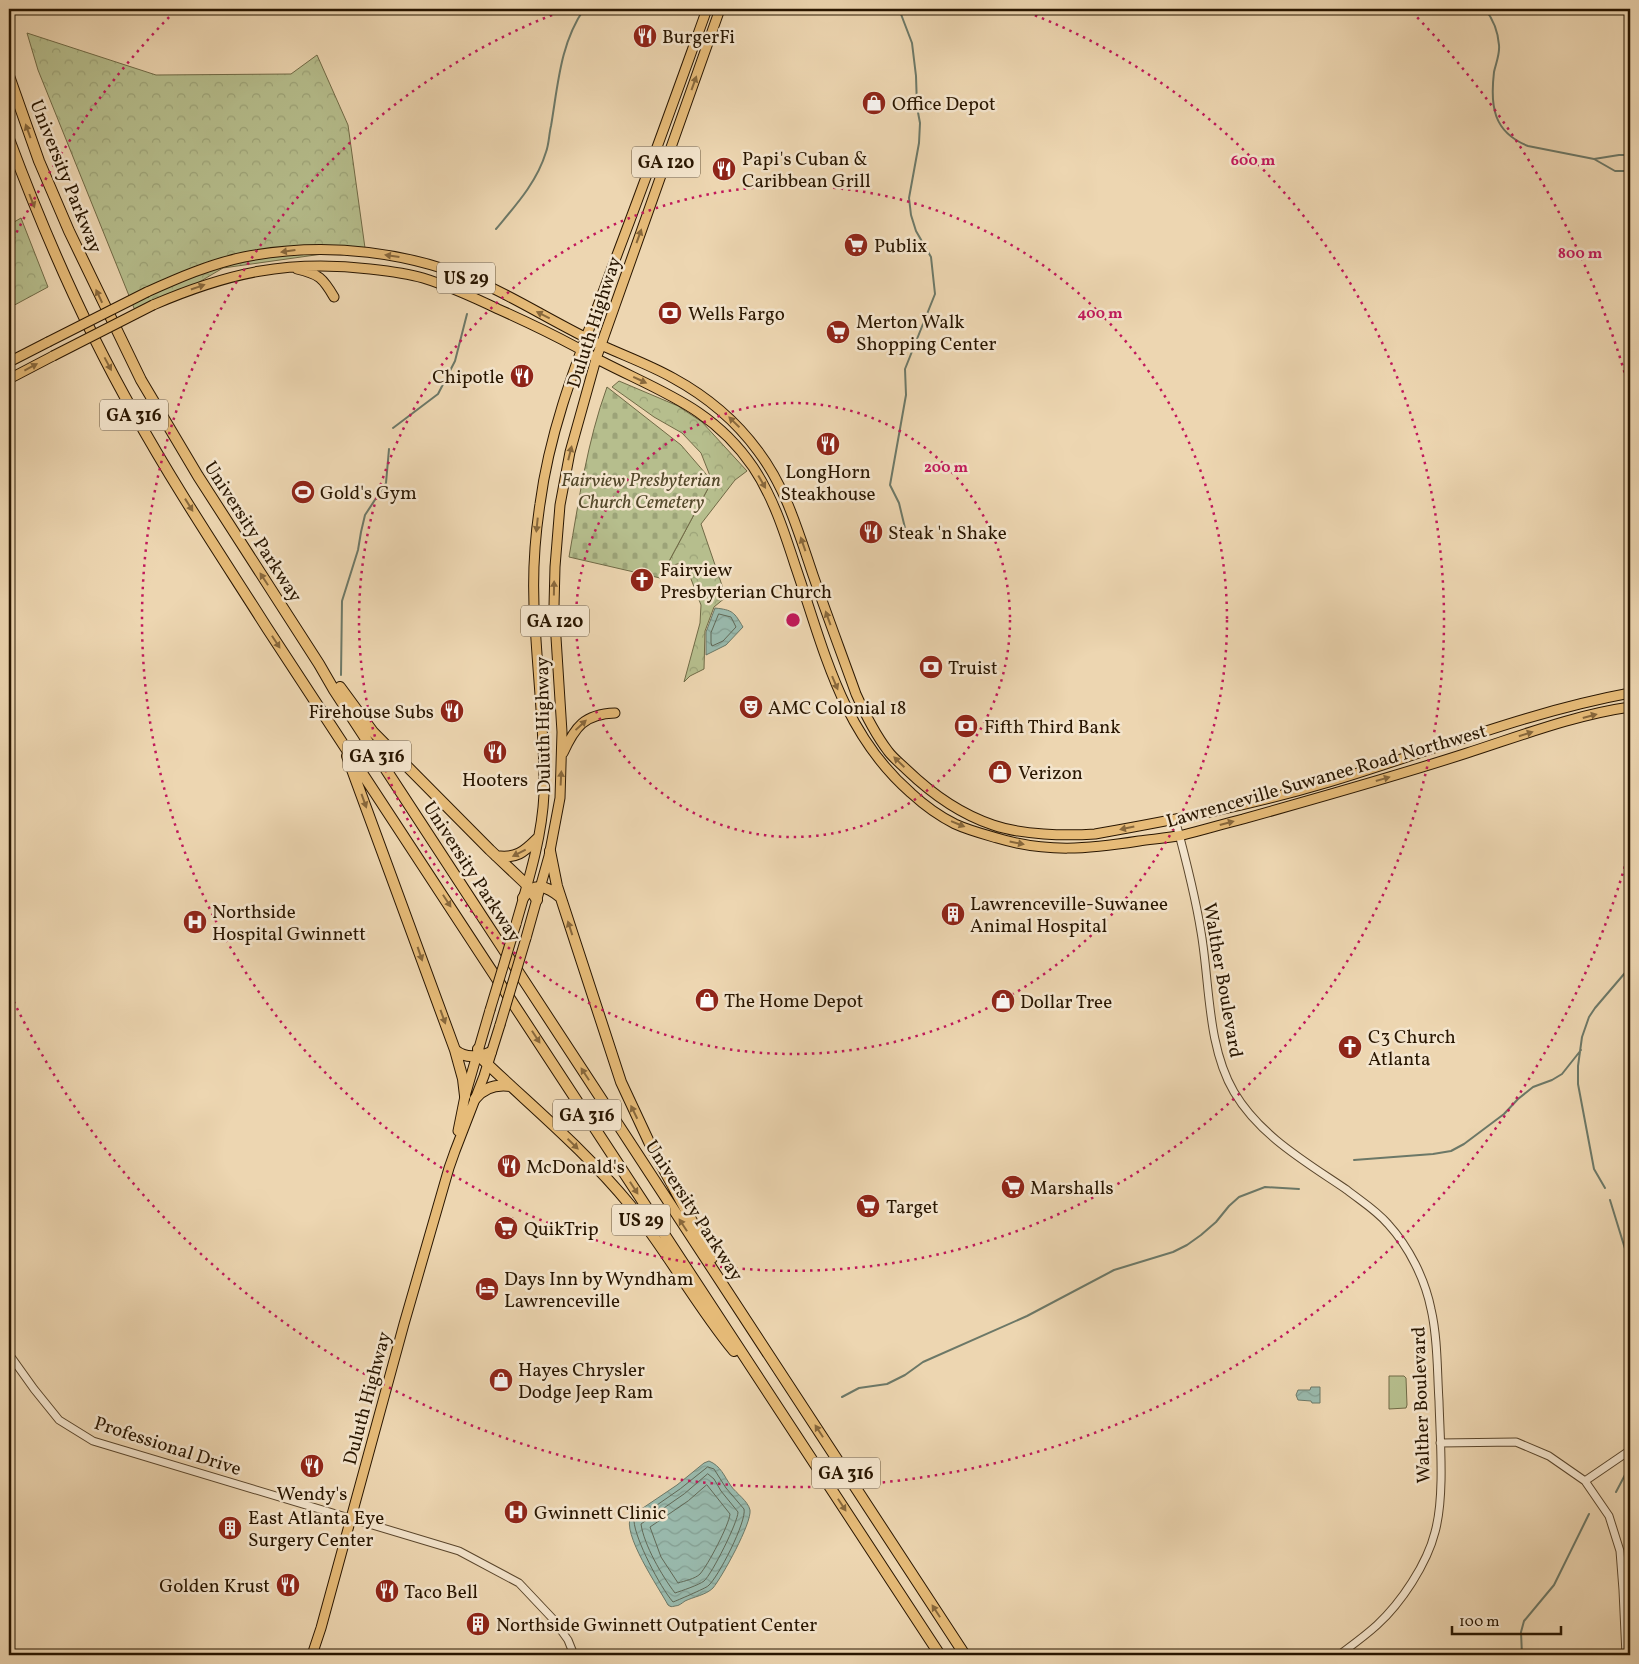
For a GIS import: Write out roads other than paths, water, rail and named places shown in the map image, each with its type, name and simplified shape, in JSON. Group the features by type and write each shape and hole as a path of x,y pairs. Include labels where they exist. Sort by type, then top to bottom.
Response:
{"highway":[{"name":"University Parkway","path":"9,76 39,161 101,300 141,380 203,484 334,690 965,1655"},
{"name":"University Parkway","path":"9,139 37,213 66,280 97,344 134,413 221,556 940,1655"},
{"path":"319,664 339,686 374,732 496,856 533,887 537,900"},
{"path":"341,739 455,1050 470,1097 499,1085 512,1086"},
{"path":"496,856 510,858 515,856 538,839"},
{"name":"US 29","path":"550,851 560,897 621,1082 649,1142 712,1257 729,1295"},
{"path":"533,887 549,888 560,897"},
{"path":"523,898 533,887"},
{"path":"455,1050 462,1055 492,1052"},
{"name":"US 29","path":"477,1054 592,1162 631,1206 716,1329 753,1370"}],"main road":[{"name":"Duluth Highway","path":"533,887 544,795 542,707 534,622 535,547 540,503 551,442 569,381 707,9"},
{"name":"Duluth Highway","path":"533,887 550,851 560,798 562,756 554,606 556,536 564,478 596,359 720,9"},
{"name":"US 29","path":"9,362 147,292 195,271 243,257 296,250 350,250 400,257 446,269 487,286 601,345"},
{"name":"US 29","path":"9,379 153,305 186,291 262,270 287,266 345,266 421,277 472,297 581,350"},
{"path":"287,266 320,276 326,282 334,297"},
{"name":"Lawrenceville Suwanee Road Northwest","path":"601,345 673,378 732,419 745,433 770,467 787,500 864,712 889,752 927,789 966,814 994,826 1021,832 1096,834 1211,812 1328,782 1546,712 1630,693"},
{"path":"581,350 596,359"},
{"name":"Lawrenceville Suwanee Road Northwest","path":"596,359 676,397 703,414 726,434 744,454 766,487 795,564 826,661 857,730 889,773 927,807 953,823 976,831 1010,842 1043,848 1079,849 1180,836 1406,773 1576,719 1630,707"},
{"path":"562,756 580,723 590,718 615,713"},
{"name":"Duluth Highway","path":"312,1655 412,1292 470,1097 477,1054 523,898"},
{"name":"Duluth Highway","path":"470,1097 488,1064 537,900"}],"street":[{"name":"Walther Boulevard","path":"1175,818 1201,930 1214,1037 1223,1067 1234,1092 1264,1130 1374,1210 1403,1243 1420,1274 1431,1308 1437,1352 1440,1443 1439,1508 1435,1532 1424,1561 1400,1599 1376,1626 1339,1655"},
{"name":"Professional Drive","path":"9,1354 58,1420 93,1441 459,1551 519,1583 552,1619 568,1640 574,1655"},
{"path":"1440,1443 1516,1442 1549,1456 1585,1481 1609,1516 1620,1551 1626,1655"},
{"path":"1585,1481 1630,1451"}],"water":[{"path":"715,608 732,613 743,627 726,645 706,655 706,632"},
{"path":"1311,1387 1320,1387 1320,1403 1298,1400 1296,1395 1298,1390 1310,1390"},
{"path":"709,1461 719,1468 731,1486 747,1503 750,1510 749,1517 736,1550 713,1588 673,1607 668,1605 642,1560 631,1535 629,1524 631,1516"}],"waterway":[{"path":"496,229 525,193 542,163 548,146 561,65 570,36 584,9"},
{"path":"899,9 912,43 920,123 919,143 909,198 911,215 916,231 931,257 935,294 905,369 906,395 890,485 899,503 905,528"},
{"path":"1485,9 1498,35 1499,52 1493,84 1494,107 1496,116 1507,133 1528,146 1594,159 1615,171 1630,171"},
{"path":"1492,9 1509,13 1526,9"},
{"path":"1594,159 1630,155"},
{"path":"393,428 438,394 455,361 467,314"},
{"path":"341,675 342,601 358,550 365,515 386,483 389,449"},
{"path":"1605,1188 1594,1169 1578,1084 1578,1066 1582,1037 1589,1017 1630,967"},
{"path":"1354,1160 1451,1151 1464,1144 1504,1114 1533,1087 1562,1074 1581,1050"},
{"path":"842,1397 859,1388 887,1384 905,1375 923,1362 1027,1316 1114,1270 1173,1252 1187,1245 1216,1222 1239,1197 1265,1187 1299,1189"},
{"path":"1610,1200 1630,1265"},
{"path":"1616,1492 1630,1468"},
{"path":"1522,1655 1521,1632 1524,1621 1554,1585 1589,1514"}],"place":[{"name":"BurgerFi","path":"645,36"},
{"name":"Office Depot","path":"874,103"},
{"name":"Papi's Cuban & Caribbean Grill","path":"724,169"},
{"name":"Publix","path":"856,245"},
{"name":"Wells Fargo","path":"670,313"},
{"name":"Merton Walk Shopping Center","path":"838,332"},
{"name":"Chipotle","path":"522,376"},
{"name":"LongHorn Steakhouse","path":"828,444"},
{"name":"Gold's Gym","path":"303,492"},
{"name":"Steak 'n Shake","path":"871,532"},
{"name":"Fairview Presbyterian Church","path":"642,580"},
{"name":"Truist","path":"931,667"},
{"name":"AMC Colonial 18","path":"751,707"},
{"name":"Firehouse Subs","path":"452,711"},
{"name":"Fifth Third Bank","path":"966,726"},
{"name":"Hooters","path":"495,752"},
{"name":"Verizon","path":"1000,772"},
{"name":"Lawrenceville-Suwanee Animal Hospital","path":"953,914"},
{"name":"Northside Hospital Gwinnett","path":"195,922"},
{"name":"The Home Depot","path":"707,1000"},
{"name":"Dollar Tree","path":"1003,1001"},
{"name":"C3 Church Atlanta","path":"1350,1047"},
{"name":"McDonald's","path":"509,1166"},
{"name":"Marshalls","path":"1013,1187"},
{"name":"Target","path":"868,1206"},
{"name":"QuikTrip","path":"506,1228"},
{"name":"Days Inn by Wyndham Lawrenceville","path":"487,1289"},
{"name":"Hayes Chrysler Dodge Jeep Ram","path":"501,1380"},
{"name":"Wendy's","path":"312,1466"},
{"name":"Gwinnett Clinic","path":"516,1512"},
{"name":"East Atlanta Eye Surgery Center","path":"230,1528"},
{"name":"Golden Krust","path":"288,1585"},
{"name":"Taco Bell","path":"387,1591"},
{"name":"Northside Gwinnett Outpatient Center","path":"478,1624"}],"park label":[{"name":"Fairview Presbyterian Church Cemetery","path":"641,490"}]}
